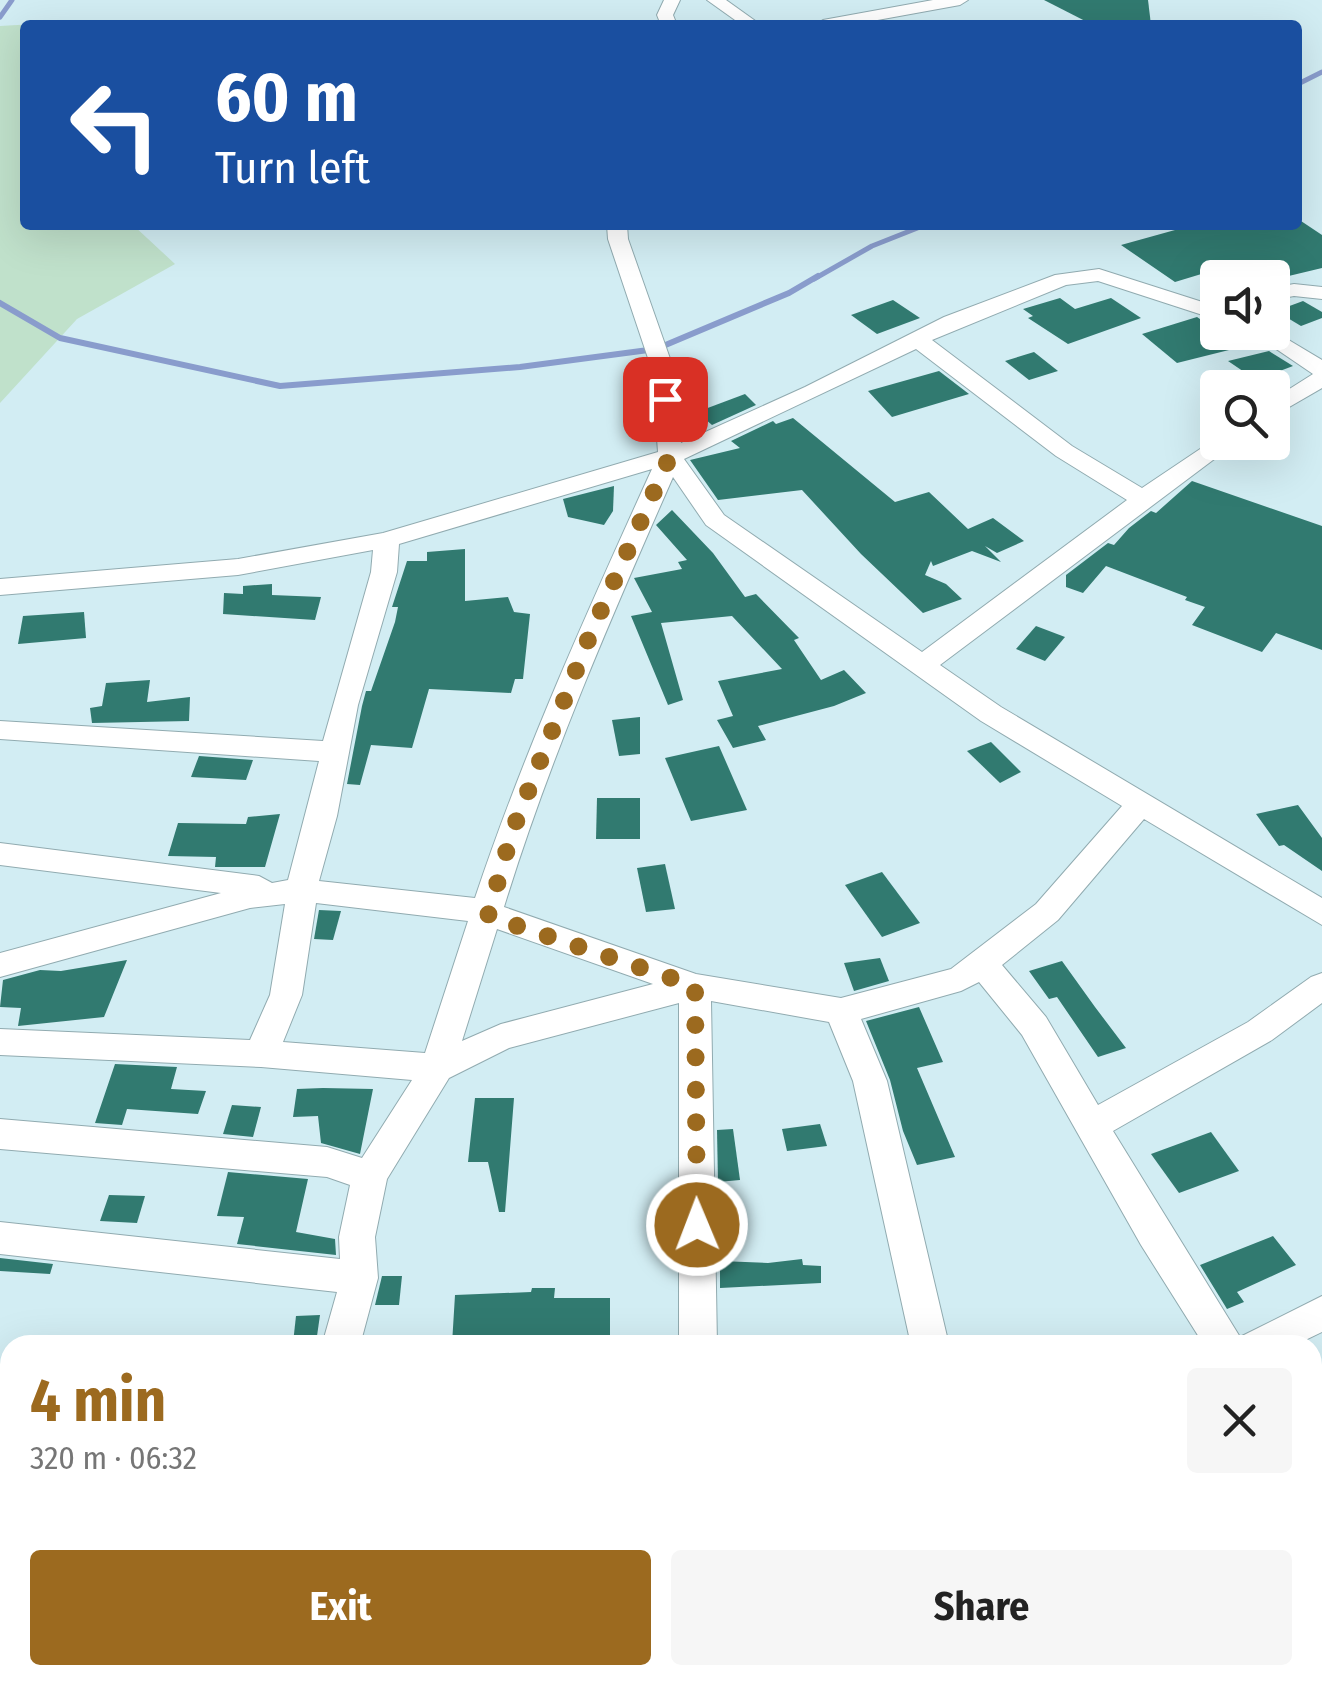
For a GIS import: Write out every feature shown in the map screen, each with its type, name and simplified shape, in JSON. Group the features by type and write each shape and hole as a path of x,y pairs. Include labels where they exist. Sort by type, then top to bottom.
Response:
{"street":[{"path":"715,0 745,20"},
{"path":"850,20 960,0"},
{"path":"344,1335 359,1278 358,1236 370,1176 437,1068 512,832 590,635 670,456 663,370 617,230"},
{"path":"0,587 238,568 387,540 670,456 918,340 1062,278 1099,275 1200,304"},
{"path":"1290,291 1322,293"},
{"path":"918,340 1064,451 1143,500"},
{"path":"1290,350 1322,370"},
{"path":"1290,398 1322,378"},
{"path":"670,456 715,520 882,634 921,666 991,714 1322,913"},
{"path":"921,666 1200,460"},
{"path":"262,1054 286,995 302,890 344,705 384,572 387,540"},
{"path":"0,730 334,752"},
{"path":"0,854 244,886 435,904 488,916 695,986 842,1011 961,979 1047,912 1141,803"},
{"path":"0,965 250,897 302,890"},
{"path":"982,963 1034,1026 1154,1234 1219,1335"},
{"path":"0,1042 262,1054 437,1068 501,1037 695,986"},
{"path":"695,986 698,1335"},
{"path":"1094,1125 1260,1031 1322,986"},
{"path":"842,1011 870,1082 928,1335"},
{"path":"0,1134 327,1162 370,1176"},
{"path":"0,1238 359,1278"},
{"path":"1277,1335 1322,1313"}],"green space":[{"path":"20,25 20,230 138,230 175,264 77,319 0,403 0,26"}],"building":[{"path":"1044,0 1148,0 1150,20 1083,20"},
{"path":"1302,222 1322,235 1322,268 1290,276 1290,260 1200,260 1200,274 1175,282 1121,245 1175,230 1302,230"},
{"path":"1060,298 1075,309 1111,298 1141,318 1068,344 1028,318 1033,316 1023,309"},
{"path":"893,300 920,318 877,334 851,315"},
{"path":"1303,301 1322,312 1322,318 1301,326 1290,319 1290,306"},
{"path":"1197,317 1200,350 1229,350 1177,363 1142,334"},
{"path":"1269,351 1293,366 1282,370 1241,370 1228,361"},
{"path":"1034,352 1058,371 1029,380 1005,361"},
{"path":"939,371 969,394 892,417 868,391"},
{"path":"745,394 756,405 712,425 697,412"},
{"path":"793,418 895,502 929,492 968,529 993,518 1024,541 997,553 985,546 1001,562 972,551 933,566 931,561 925,575 946,584 962,599 923,613 802,490 718,500 690,460 740,448 731,441 773,421 776,424"},
{"path":"1192,481 1322,526 1322,650 1276,633 1262,652 1192,625 1205,607 1106,566 1083,593 1066,587 1066,575 1108,543 1114,545 1129,528 1151,511 1156,513"},
{"path":"614,486 613,511 604,525 568,517 563,499"},
{"path":"672,510 713,553 745,597 756,594 799,638 794,640 821,680 844,670 866,693 834,706 758,726 766,740 733,748 717,720 733,716 718,681 782,669 732,616 661,623 683,700 668,705 631,616 652,612 634,578 682,569 678,562 687,560 656,525"},
{"path":"465,549 465,601 508,597 514,612 530,614 523,679 515,679 511,693 429,689 412,748 371,745 360,785 347,784 366,691 371,691 395,622 398,607 392,607 407,561 427,561 427,552"},
{"path":"272,584 272,595 321,597 315,620 223,614 224,593 243,594 243,586"},
{"path":"84,612 86,638 18,644 23,616"},
{"path":"1036,626 1065,637 1045,661 1016,649"},
{"path":"150,680 147,702 190,697 189,721 92,723 90,708 102,706 106,683"},
{"path":"640,717 640,754 619,756 612,720"},
{"path":"991,742 1021,772 1000,783 967,751"},
{"path":"719,746 747,810 691,821 665,758"},
{"path":"199,756 253,760 246,780 191,777"},
{"path":"597,798 640,798 640,839 596,839"},
{"path":"1298,805 1322,838 1322,871 1284,845 1279,846 1256,814"},
{"path":"280,814 265,867 215,867 216,857 168,856 178,823 246,824 248,817"},
{"path":"665,864 675,909 646,912 637,868"},
{"path":"882,872 920,923 882,937 845,885"},
{"path":"319,910 341,911 333,940 314,939"},
{"path":"880,958 889,981 854,991 844,963"},
{"path":"127,960 104,1017 18,1026 21,1008 0,1007 3,980 40,970 61,971"},
{"path":"1062,961 1126,1048 1098,1057 1057,997 1049,999 1029,971"},
{"path":"919,1007 943,1062 917,1068 955,1157 917,1165 866,1021"},
{"path":"115,1064 177,1067 171,1089 206,1091 198,1114 127,1109 122,1125 95,1123"},
{"path":"297,1089 373,1089 360,1154 321,1143 318,1116 293,1117"},
{"path":"475,1098 514,1098 505,1212 499,1212 488,1162 468,1162"},
{"path":"232,1105 261,1107 253,1137 223,1134"},
{"path":"820,1124 827,1146 787,1151 782,1129"},
{"path":"733,1129 740,1180 718,1182 717,1130"},
{"path":"1211,1132 1239,1171 1179,1193 1151,1154"},
{"path":"228,1172 308,1179 296,1232 335,1239 336,1255 237,1244 244,1217 217,1216"},
{"path":"109,1195 145,1196 137,1223 100,1221"},
{"path":"1273,1236 1296,1265 1237,1292 1244,1302 1227,1309 1200,1265"},
{"path":"0,1258 53,1264 50,1274 0,1271"},
{"path":"802,1259 803,1265 821,1266 821,1283 720,1288 720,1261 768,1263"},
{"path":"382,1276 402,1276 399,1305 375,1305"},
{"path":"532,1288 555,1288 554,1298 610,1298 610,1335 453,1335 455,1295 531,1292"},
{"path":"320,1315 317,1335 294,1335 296,1316"}],"waterway":[{"path":"0,17 12,0"},
{"path":"1302,82 1322,72"},
{"path":"814,279 872,246 912,230"},
{"path":"0,303 60,338 280,386 520,367 656,349 789,293 818,276"}],"route":[{"path":"665,399 670,456 590,635 512,832 488,916 695,986 697,1225"}]}
